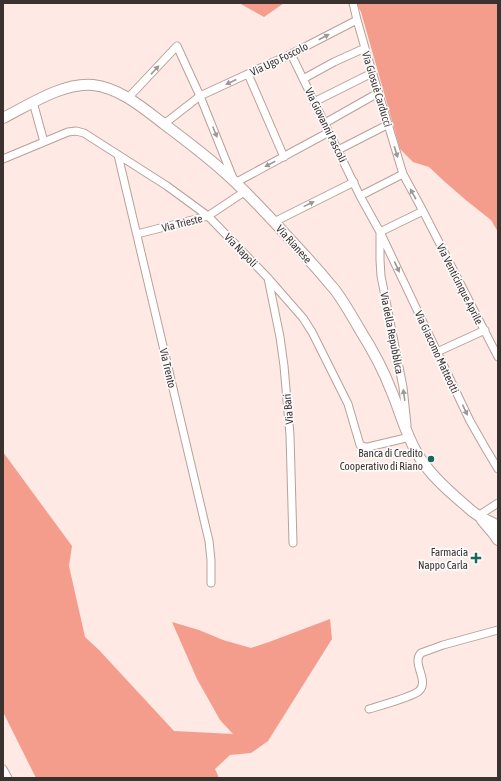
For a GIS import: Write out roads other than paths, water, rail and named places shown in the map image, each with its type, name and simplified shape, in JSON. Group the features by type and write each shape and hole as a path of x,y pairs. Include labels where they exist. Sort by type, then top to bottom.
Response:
{"main road":[{"name":"Via Rianese","path":"3,118 33,102 57,92 72,87 88,85 95,86 109,89 128,98 212,162 274,222 331,286 346,306 361,330 385,375 419,457 434,476 452,494 478,516 498,526"},
{"path":"478,516 498,540"}],"street":[{"name":"Via Giosuè Carducci","path":"353,3 364,48 403,174 423,211"},
{"name":"Via Ugo Foscolo","path":"164,124 200,96 291,54 357,20"},
{"path":"128,98 177,46 200,96 235,183 330,132"},
{"path":"303,79 364,48"},
{"name":"Via Giovanni Pascoli","path":"291,54 360,196"},
{"path":"314,102 372,73"},
{"path":"248,74 284,156"},
{"path":"325,123 378,93"},
{"path":"33,102 44,142"},
{"path":"338,150 387,125"},
{"name":"Via Napoli","path":"3,159 68,132 76,131 84,133 167,186 208,216 268,278 300,314 312,332 348,404 360,445 368,447 409,435"},
{"name":"Via Trento","path":"118,155 209,542 211,583"},
{"path":"360,196 403,174"},
{"path":"274,222 354,182"},
{"name":"Via Trieste","path":"137,234 208,216 244,192"},
{"name":"Via Giacomo Matteotti","path":"360,196 380,232 470,422 498,469"},
{"path":"380,232 423,211"},
{"name":"Via Venticinque Aprile","path":"423,211 498,357"},
{"name":"Via della Repubblica","path":"380,232 381,276 403,387 409,435"},
{"name":"Via Bari","path":"268,278 280,337 284,366 290,435 293,543"},
{"path":"437,352 484,330"},
{"path":"478,516 498,503"},
{"path":"368,709 413,695 420,690 422,679 418,660 421,653 498,630"},
{"path":"3,769 8,778"}],"place":[{"name":"Banca di Credito Cooperativo di Riano","path":"431,459"},
{"name":"Farmacia Nappo Carla","path":"476,558"}]}
